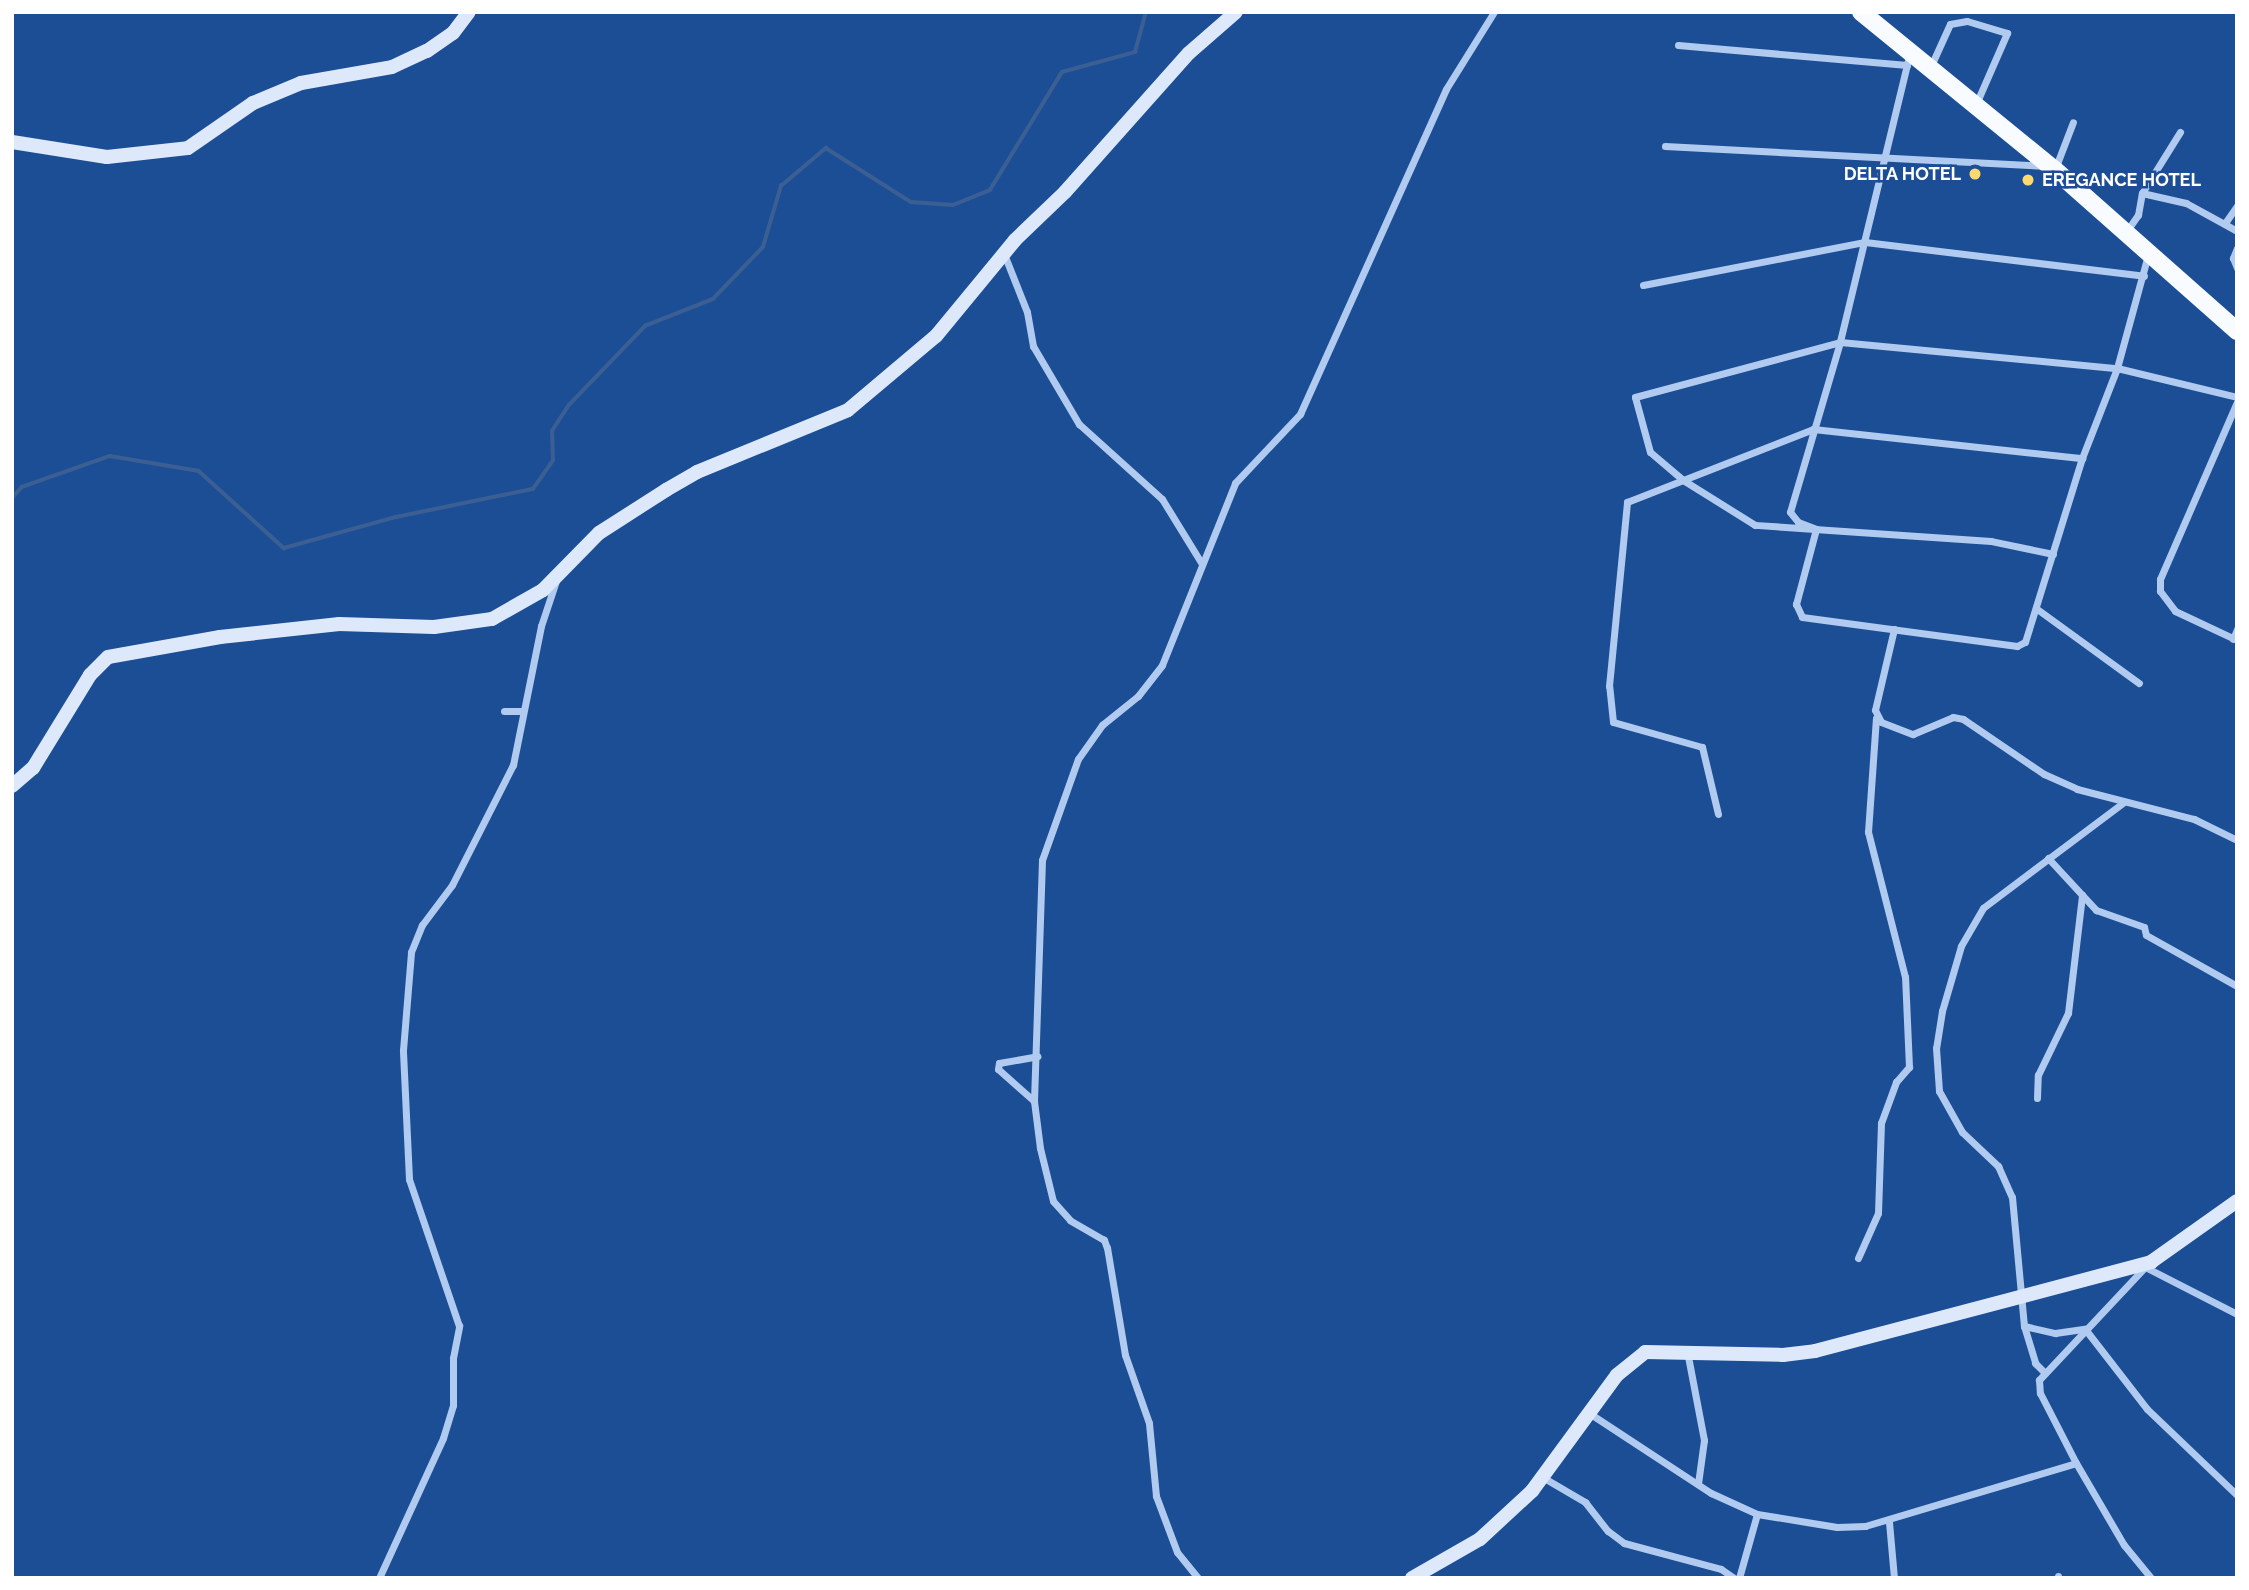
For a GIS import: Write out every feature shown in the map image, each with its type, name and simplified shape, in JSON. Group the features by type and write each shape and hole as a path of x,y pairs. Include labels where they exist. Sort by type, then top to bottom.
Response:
{"main road":[{"path":"1861,12 1908,58 1930,69 2052,168 2237,331"}],"street":[{"path":"12,142 107,157 188,148 253,103 301,83 392,68 428,51 453,33 470,12"},
{"path":"12,786 33,768 90,675 108,657 219,637 339,624 475,624 508,612 557,579 599,533 687,478 848,410 936,336 1004,254 1189,53 1236,12"},
{"path":"1198,1578 1177,1552 1156,1496 1149,1423 1125,1355 1104,1240 1064,1215 1054,1201 1034,1101 1042,860 1059,800 1090,739 1140,695 1162,665 1235,483 1300,414 1446,89 1494,12"},
{"path":"1930,69 1950,24 1967,21 2007,33 1976,106"},
{"path":"1678,45 1908,58 1886,160 1840,342 1790,512 1798,522 1816,529"},
{"path":"1665,146 2052,168 2073,122"},
{"path":"2125,233 2138,215 2142,193 2180,132"},
{"path":"2142,193 2186,203 2232,228 2237,206"},
{"path":"1643,285 1865,242 2144,275"},
{"path":"2237,248 2233,258 2237,268"},
{"path":"1004,254 1027,312 1033,346 1079,424 1162,499 1202,564"},
{"path":"1816,529 1796,604 1802,617 2017,646 2029,635 2082,458 2117,368 2148,255"},
{"path":"2053,554 1991,541 1755,525 1683,480 1650,452 1634,397 1840,342 2117,368 2237,399 2160,579 2160,591 2175,611 2235,639 2237,629"},
{"path":"1718,814 1702,747 1613,722 1609,686 1627,502 1813,429 2082,458"},
{"path":"379,1578 443,1438 453,1405 453,1358 460,1326 408,1179 406,1049 411,952 422,925 452,885 509,772 522,711 557,579"},
{"path":"2037,608 2139,683"},
{"path":"1858,1258 1878,1213 1881,1123 1896,1082 1909,1067 1905,977 1868,832 1876,718 1894,629"},
{"path":"504,711 522,711"},
{"path":"1876,718 1913,734 1953,717 1963,719 2045,774 2124,802 2194,819 2237,840"},
{"path":"2043,1371 2035,1363 2024,1326 2012,1197 1998,1166 1951,1118 1938,1091 1936,1048 1961,946 1983,908 2124,802"},
{"path":"2049,858 2096,910 2144,927 2146,935 2237,986"},
{"path":"2037,1098 2038,1075 2068,1013 2082,895"},
{"path":"1034,1101 998,1069 999,1063 1037,1056"},
{"path":"2151,1578 2124,1545 2040,1394 2043,1371 2148,1264 2237,1201"},
{"path":"1412,1578 1480,1539 1544,1478 1589,1413 1638,1355 1654,1350 1799,1354 2021,1294 2148,1264 2237,1314"},
{"path":"2024,1326 2054,1333 2085,1329"},
{"path":"2085,1329 2147,1409 2237,1495"},
{"path":"1687,1350 1705,1450 1698,1484"},
{"path":"1589,1413 1698,1484 1757,1514 1849,1528 1889,1522 2077,1463"},
{"path":"1544,1478 1585,1502 1608,1531 1623,1542 1721,1569 1737,1578 1757,1514"},
{"path":"1889,1522 1894,1578"}],"waterway":[{"path":"12,498 22,487 110,456 199,471 284,548 396,517 533,489 553,460 552,431 569,405 645,326 713,299 763,247 781,186 826,148 911,202 953,205 990,190 1062,72 1135,52 1146,12"}],"place":[{"name":"DELTA HOTEL","path":"1975,174"},
{"name":"EREGANCE HOTEL","path":"2028,180"}]}
